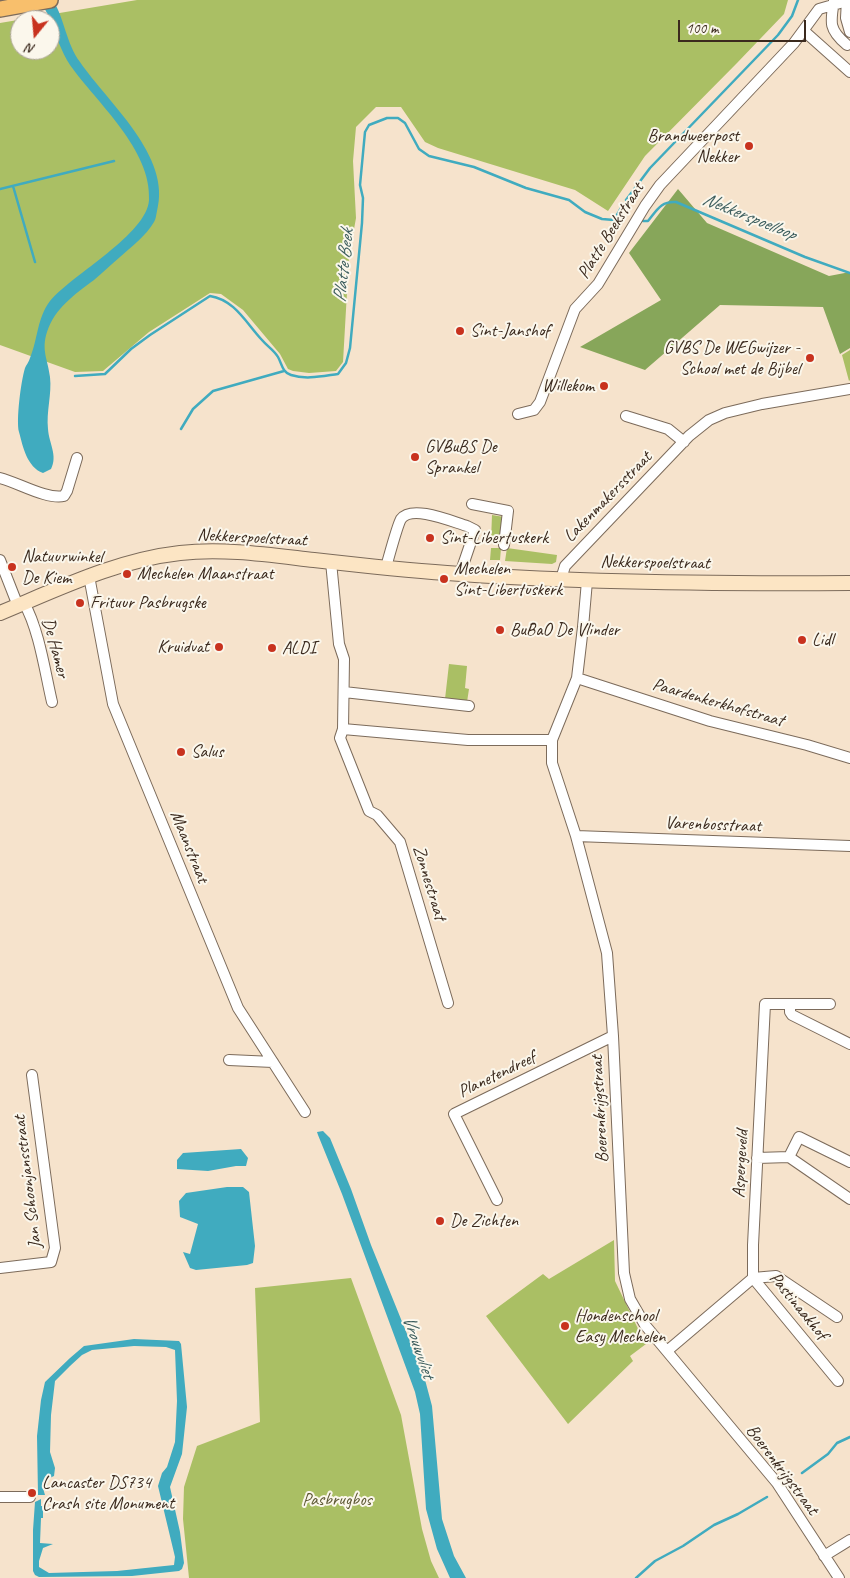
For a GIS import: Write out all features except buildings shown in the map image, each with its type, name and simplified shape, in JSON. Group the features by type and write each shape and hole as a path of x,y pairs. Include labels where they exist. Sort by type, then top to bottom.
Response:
{"main road":[{"path":"0,9 45,1"},
{"name":"Nekkerspoelstraat","path":"0,614 89,576 140,560 181,553 227,552 460,574 586,581 850,583"}],"street":[{"name":"Platte Beekstraat","path":"518,414 534,410 540,402 575,308 598,284 660,184 804,31 819,9 847,0"},
{"path":"847,0 846,18 850,32"},
{"path":"834,3 831,19 833,28 837,36 847,45"},
{"path":"804,31 850,72"},
{"name":"Lakenmakersstraat","path":"561,579 565,566 697,428 709,420 725,413 762,404 850,389"},
{"name":"Lakenmakersstraat","path":"626,416 668,429 684,442"},
{"path":"0,478 48,495 64,496 76,458"},
{"path":"472,504 508,511 504,545"},
{"path":"386,567 401,519 409,513 418,512 475,530 460,574"},
{"name":"De Hamer","path":"0,560 21,604 29,611 41,652 52,702"},
{"name":"Zonnestraat","path":"332,562 339,644 344,659 343,729 340,738 369,811 377,815 400,842 448,1002"},
{"name":"Maanstraat","path":"89,576 113,704 238,1008 305,1112"},
{"name":"Boerenkrijgstraat","path":"586,581 584,627 577,678 552,740 552,763 576,836 607,953 613,1036 624,1273 630,1299 646,1326 777,1483 839,1578"},
{"name":"Paardenkerkhofstraat","path":"577,678 710,721 807,745 850,758"},
{"path":"344,692 469,706"},
{"path":"343,729 468,740 552,740"},
{"name":"Varenbosstraat","path":"576,836 850,846"},
{"name":"Aspergeveld","path":"754,1278 753,1245 765,1004 830,1004"},
{"path":"790,1004 792,1015 850,1044"},
{"name":"Planetendreef","path":"497,1200 454,1114 613,1036"},
{"path":"229,1060 273,1062"},
{"name":"Jan Schoonjansstraat","path":"0,1268 52,1262 55,1248 32,1075"},
{"path":"789,1157 799,1137 850,1162"},
{"path":"757,1158 789,1157 849,1193"},
{"name":"Pastinaakhof","path":"754,1278 776,1276 838,1318"},
{"path":"667,1351 754,1278"},
{"name":"Pastinaakhof","path":"754,1278 838,1381"},
{"path":"0,1497 30,1497"},
{"path":"824,1556 850,1540"}],"green space":[{"path":"137,0 788,0 784,14 645,156 608,211 575,190 438,148 425,142 401,107 376,107 356,127 353,161 356,218 349,257 343,362 336,371 309,373 288,369 280,354 243,310 221,294 210,293 149,332 103,371 75,372 0,345 0,23 10,21 10,60 60,60 60,13"},
{"path":"678,189 707,223 829,276 850,272 850,348 840,354 823,307 720,305 645,370 580,347 661,300 629,253"},
{"path":"850,350 850,380 849,381 842,355"},
{"path":"492,515 504,517 502,543 491,541"},
{"path":"491,548 501,548 500,560 490,560"},
{"path":"507,548 557,555 556,562 552,564 505,561"},
{"path":"449,664 467,666 465,688 469,689 467,702 445,699"},
{"name":"Hondenschool Easy Mechelen","path":"614,1240 615,1281 642,1337 641,1340 646,1344 630,1356 633,1361 568,1424 486,1316 543,1274 549,1279"},
{"name":"Pasbrugbos","path":"351,1278 401,1415 422,1529 431,1561 439,1578 189,1578 183,1519 184,1487 197,1446 260,1422 255,1288"}],"water":[{"path":"40,0 53,0 58,10 45,10"},
{"path":"60,15 75,55 135,131 147,150 155,170 159,190 156,218 147,232 66,303 50,323 45,344 50,383 48,429 54,459 51,469 43,473 33,466 26,456 18,426 23,374 33,351 40,321 50,301 61,290 123,240 136,226 145,213 149,200 148,181 142,163 132,145 108,111 81,80 61,49"},
{"name":"Vrouwvliet","path":"323,1131 330,1138 424,1376 432,1406 442,1519 454,1556 466,1578 450,1578 437,1549 426,1509 420,1414 415,1392 342,1194 317,1132"},
{"path":"241,1149 248,1158 246,1166 208,1171 177,1169 177,1160 183,1153"},
{"path":"227,1187 243,1187 249,1192 255,1246 253,1263 196,1270 190,1268 183,1252 190,1254 198,1224 180,1217 179,1201 186,1193"},
{"path":"134,1339 179,1341 181,1344 187,1407 182,1454 170,1487 180,1532 184,1563 182,1569 179,1571 132,1576 39,1577 33,1571 33,1530 35,1502 41,1499 43,1518 41,1518 40,1543 53,1544 43,1548 39,1567 49,1573 117,1571 174,1565 175,1557 158,1486 162,1473 167,1467 175,1442 177,1401 175,1350 166,1347 134,1346 92,1350 82,1355 55,1381 51,1415 50,1452 55,1468 54,1476 43,1481 42,1485 45,1495 38,1495 37,1436 45,1382 84,1346"}],"waterway":[{"name":"Platte Beek","path":"626,200 650,168 778,35 792,16 798,0"},
{"name":"Platte Beek","path":"75,376 105,374 131,349 210,296 219,298 233,307 276,355 288,374 309,377 338,374 346,363 350,348 362,223 363,198 360,185 365,132 369,125 387,118 398,118 405,123 419,149 429,156 474,167 526,188 569,200 585,212 602,219 614,220 621,208"},
{"path":"0,189 114,161"},
{"path":"13,186 35,262"},
{"name":"Nekkerspoelloop","path":"643,221 648,221 663,205 676,202 805,257 850,273"},
{"path":"181,429 193,409 213,391 284,371"},
{"path":"802,1473 828,1454 837,1443 850,1437"},
{"path":"636,1578 655,1561 683,1546 714,1525 767,1497"}],"place":[{"name":"Brandweerpost Nekker","path":"749,146"},
{"name":"Sint-Janshof","path":"460,331"},
{"name":"GVBS De WEGwijzer - School met de Bijbel","path":"810,358"},
{"name":"Willekom","path":"604,386"},
{"name":"GVBuBS De Sprankel","path":"415,457"},
{"name":"Sint-Libertuskerk","path":"430,538"},
{"name":"Natuurwinkel De Kiem","path":"12,567"},
{"name":"Mechelen Maanstraat","path":"127,574"},
{"name":"Mechelen Sint-Libertuskerk","path":"444,579"},
{"name":"Frituur Pasbrugske","path":"80,603"},
{"name":"BuBaO De Vlinder","path":"500,630"},
{"name":"Lidl","path":"802,640"},
{"name":"Kruidvat","path":"219,647"},
{"name":"ALDI","path":"272,648"},
{"name":"Salus","path":"181,752"},
{"name":"De Zichten","path":"440,1221"},
{"name":"Hondenschool Easy Mechelen","path":"565,1326"},
{"name":"Lancaster DS734 Crash site Monument","path":"32,1493"}]}
